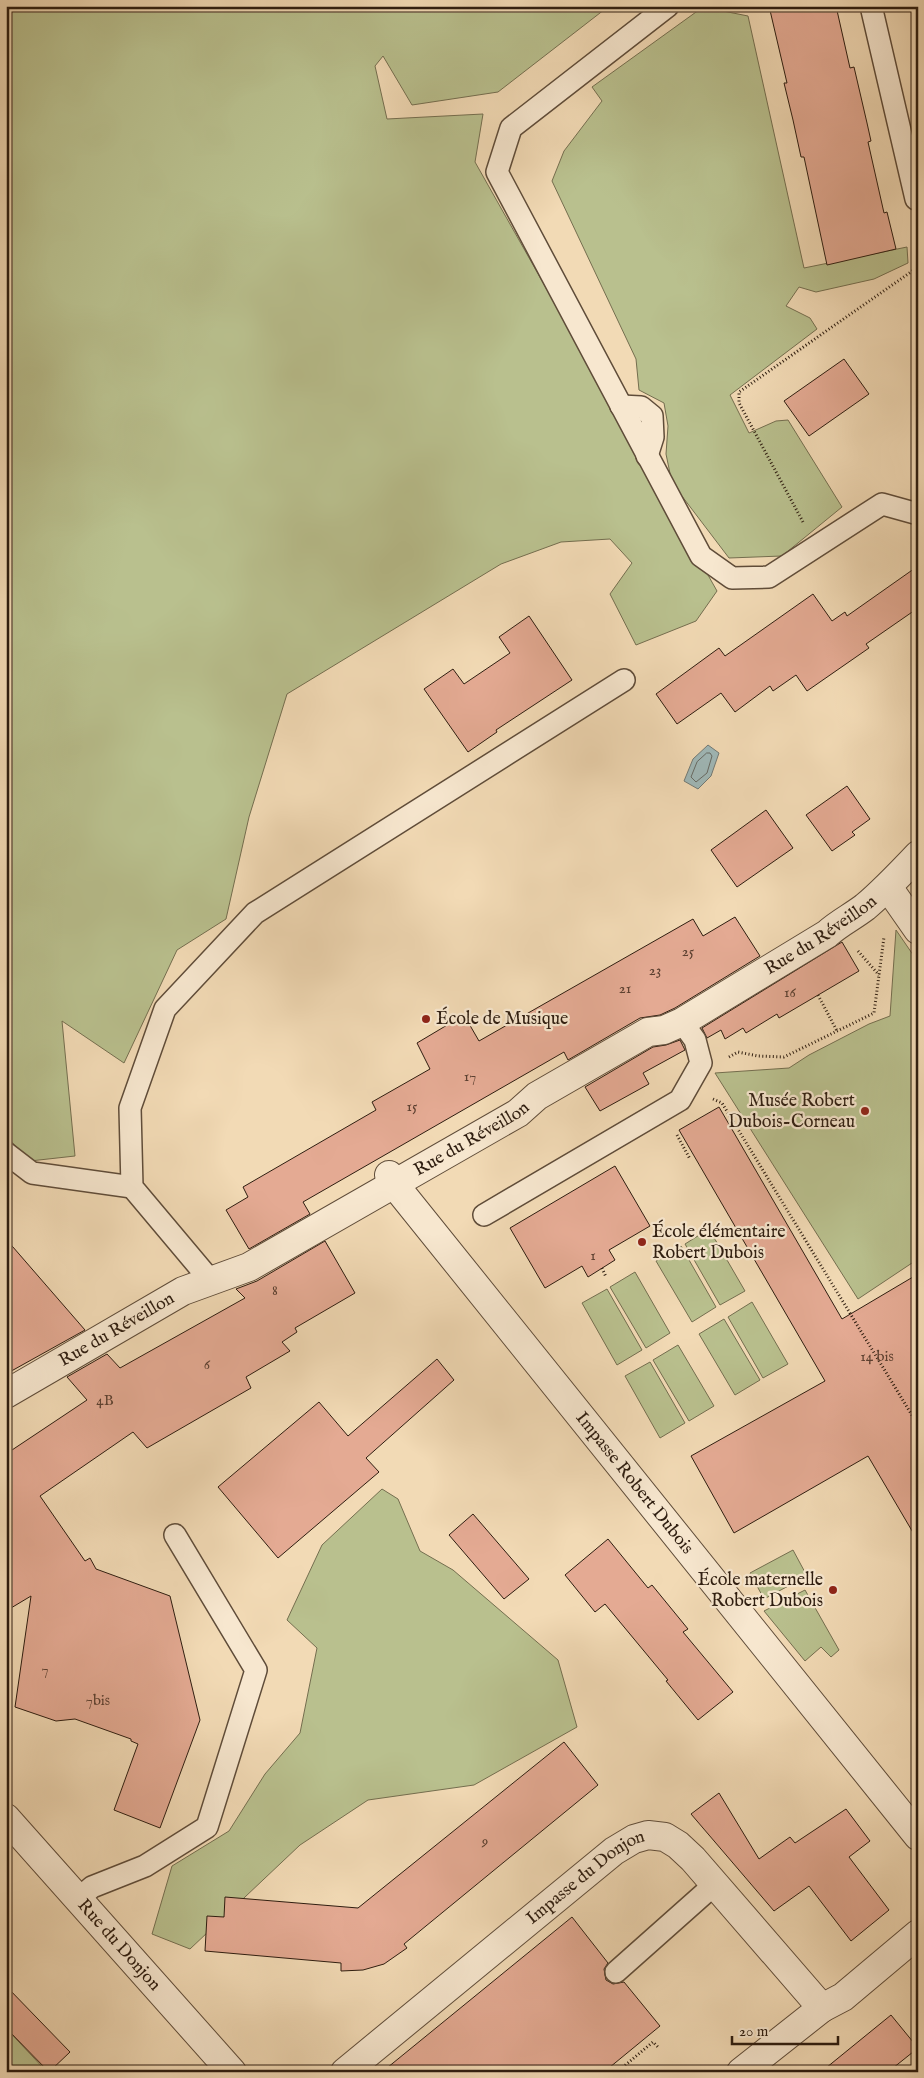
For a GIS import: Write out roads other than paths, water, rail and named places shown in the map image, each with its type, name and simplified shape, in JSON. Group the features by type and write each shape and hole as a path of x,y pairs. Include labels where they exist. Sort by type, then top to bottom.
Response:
{"street":[{"name":"Rue du Réveillon","path":"6,1394 183,1291 250,1267 392,1179 518,1113 537,1096 648,1032 664,1030 682,1022 827,934 841,922 864,908 888,887 918,855"},
{"path":"888,887 918,930"},
{"name":"Impasse Robert Dubois","path":"392,1179 918,1836"},
{"name":"Rue du Donjon","path":"6,1818 232,2072"},
{"name":"Impasse du Donjon","path":"345,2072 614,1851 634,1839 648,1835 665,1837 693,1859 822,2008"},
{"path":"741,2072 822,2008 843,1996 918,1934"}],"lane":[{"path":"668,6 511,128 497,172 700,556 732,578 769,577 882,504 918,514"},
{"path":"871,6 916,199"},
{"path":"210,1281 132,1187 130,1108 165,1009 255,913 624,680"},
{"path":"484,1214 680,1100 701,1062 695,1040 682,1022"},
{"path":"6,1153 32,1173 132,1187"},
{"path":"78,1899 92,1887 145,1866 207,1826 256,1670 174,1535"},
{"path":"616,1972 715,1884"}],"water":[{"path":"708,745 719,753 711,776 698,789 684,781 693,759"}],"place":[{"name":"École de Musique","path":"426,1019"},
{"name":"Musée Robert Dubois-Corneau","path":"865,1111"},
{"name":"École élémentaire Robert Dubois","path":"642,1242"},
{"name":"École maternelle Robert Dubois","path":"833,1590"}]}
